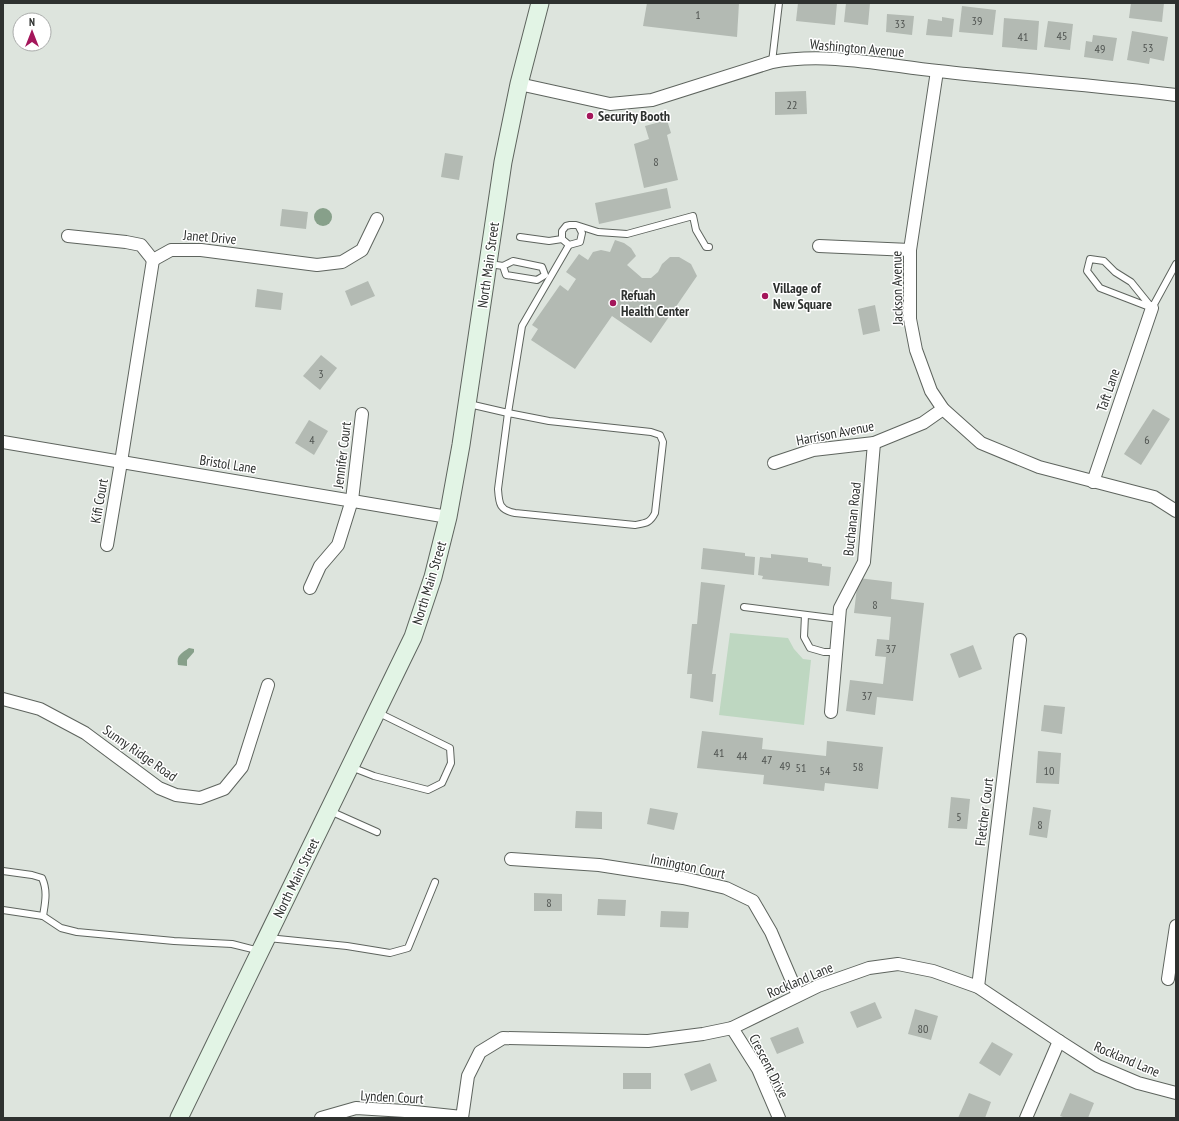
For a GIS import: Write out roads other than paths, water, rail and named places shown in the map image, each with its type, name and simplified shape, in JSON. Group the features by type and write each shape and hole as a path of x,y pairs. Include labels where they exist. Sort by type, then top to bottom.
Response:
{"main road":[{"name":"North Main Street","path":"178,1118 413,637 433,577 448,517 468,404 496,265 503,162 519,84 540,3"}],"street":[{"name":"Washington Avenue","path":"519,84 610,104 652,100 772,62 792,58 835,58 937,71 1176,95"},
{"name":"Jackson Avenue","path":"937,71 910,250 910,319 916,350 931,391 943,409 982,443 1039,467 1154,497 1176,511"},
{"name":"Janet Drive","path":"153,260 171,250 201,250 317,265 342,262 362,250 378,220"},
{"path":"68,236 126,242 141,246 153,260 122,462"},
{"path":"819,246 910,250"},
{"name":"Taft Lane","path":"1093,482 1152,308"},
{"name":"Harrison Avenue","path":"774,463 813,450 874,443 923,423 943,409"},
{"name":"Jennifer Court","path":"310,588 320,566 338,545 352,500 362,414"},
{"name":"Bristol Lane","path":"3,442 448,517"},
{"name":"Buchanan Road","path":"831,712 840,608 864,562 874,443"},
{"name":"Kifi Court","path":"107,545 122,462"},
{"name":"Fletcher Court","path":"978,987 1020,640"},
{"name":"Sunny Ridge Road","path":"3,699 40,710 85,733 159,788 176,795 200,798 224,789 242,767 268,685"},
{"name":"Innington Court","path":"511,859 600,865 683,878 726,888 753,901 771,932 798,995"},
{"path":"1168,979 1176,926"},
{"name":"Rockland Lane","path":"462,1118 468,1076 480,1052 503,1038 648,1041 703,1034 732,1028 818,986 869,968 898,964 933,972 978,987 1098,1066 1138,1082 1176,1093"},
{"name":"Crescent Drive","path":"732,1028 758,1069 779,1118"},
{"path":"1026,1118 1059,1041"},
{"name":"Lynden Court","path":"321,1118 356,1108 405,1111 462,1118"}],"lane":[{"path":"772,62 779,3"},
{"path":"562,239 562,231 566,226 570,225 598,232 627,234 693,216 696,230 706,247 709,247"},
{"path":"468,404 508,413 549,421 651,432 660,435 663,442 655,513 652,520 635,525 507,512 498,500 498,489 508,413 522,326 548,275 569,245 580,242 582,233 579,227"},
{"path":"520,237 549,241 562,239 569,245"},
{"path":"1090,259 1104,261 1115,272 1131,282 1152,308 1100,288 1087,271 1090,259"},
{"path":"496,265 513,261 542,267 548,275"},
{"path":"1152,308 1176,264"},
{"path":"496,265 506,275 537,280 548,275"},
{"path":"744,607 839,619"},
{"path":"805,614 804,637 810,648 824,652 836,652"},
{"path":"350,767 374,776 428,790 442,783 451,763 450,748 377,712"},
{"path":"329,810 377,832"},
{"path":"3,871 42,878 46,887 43,916"},
{"path":"3,910 43,916 61,928 77,932 174,941 232,944 348,946 390,953 408,948 435,882"}],"place":[{"name":"Security Booth","path":"590,116"},
{"name":"Village of New Square","path":"765,296"},
{"name":"Refuah Health Center","path":"613,303"}]}
